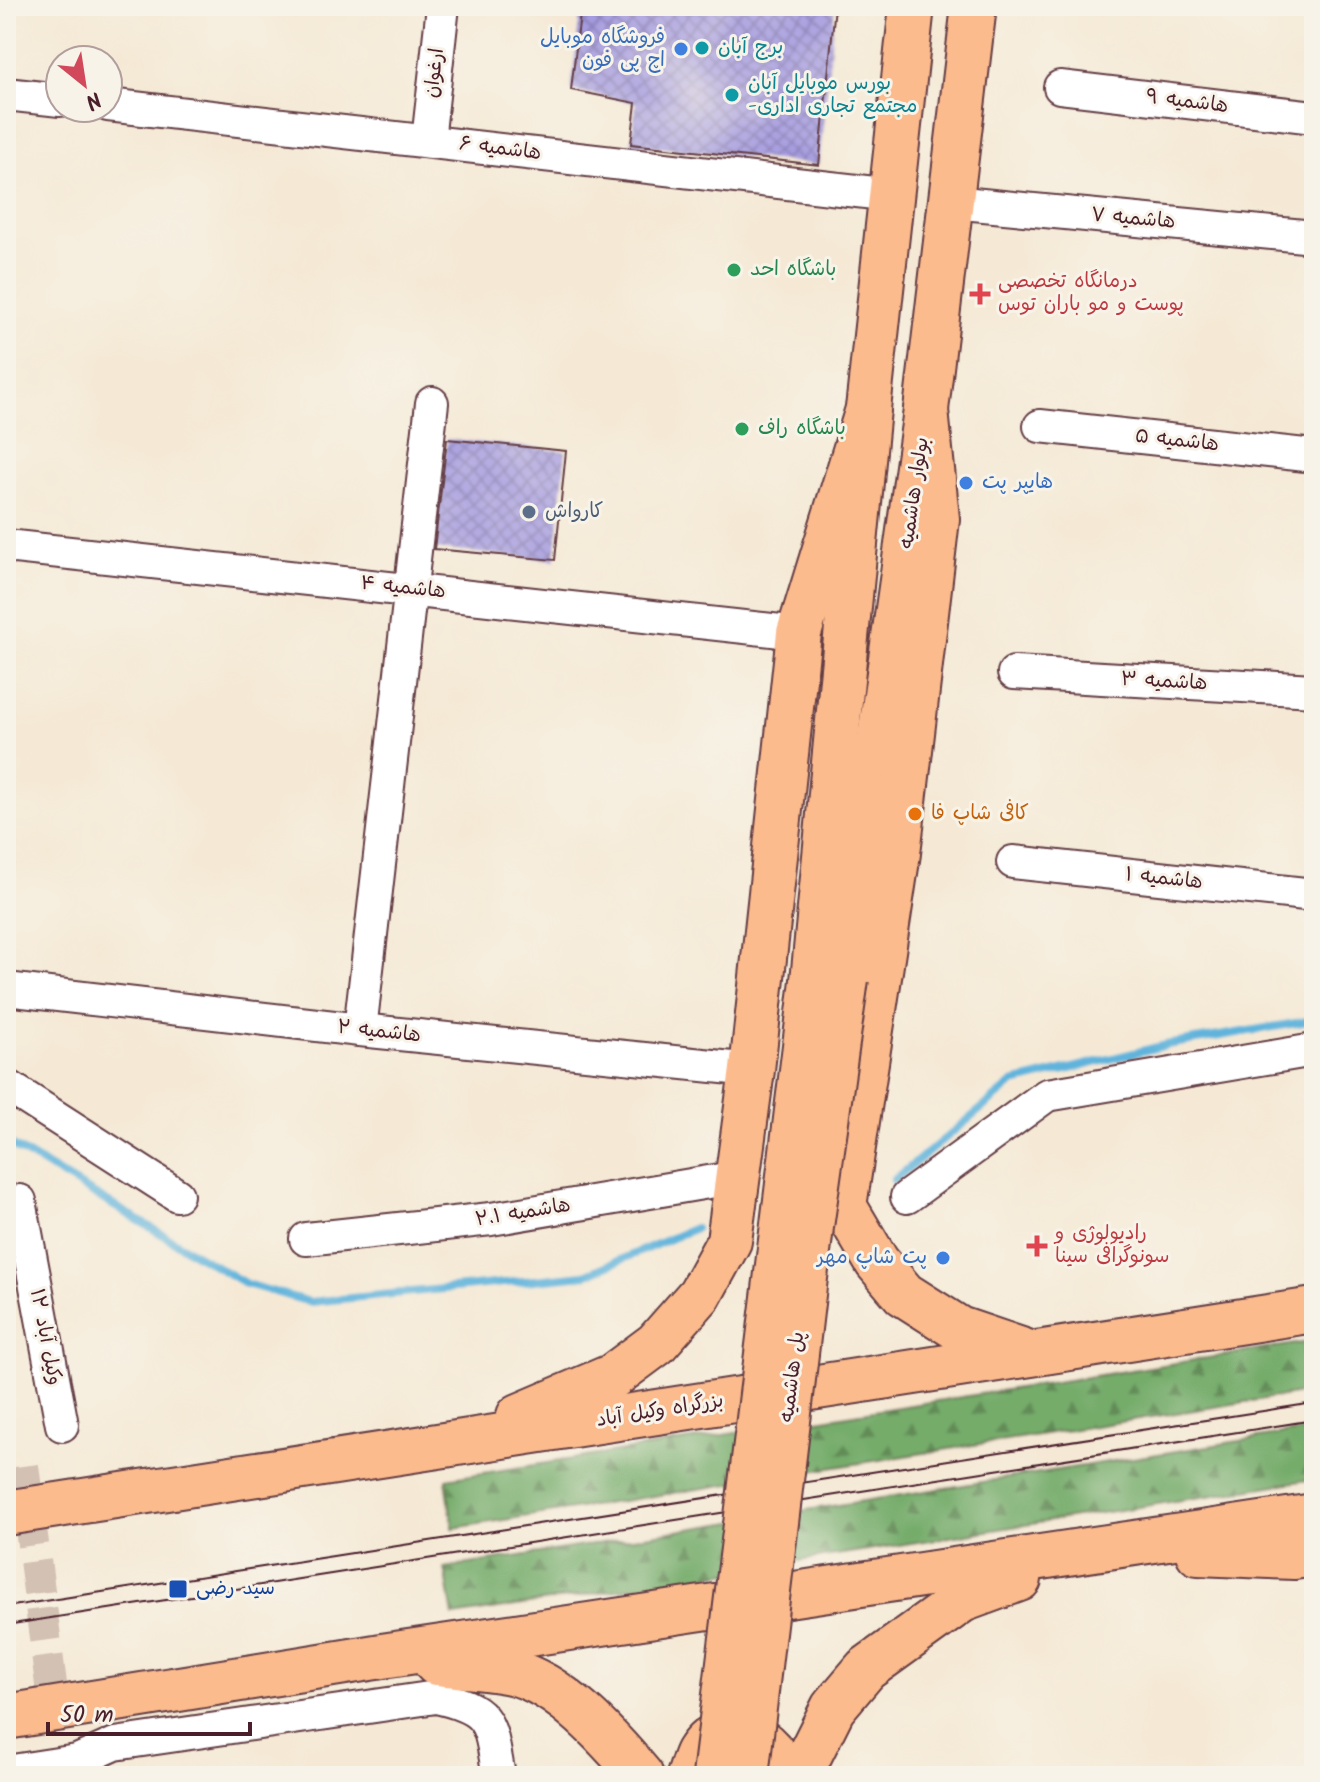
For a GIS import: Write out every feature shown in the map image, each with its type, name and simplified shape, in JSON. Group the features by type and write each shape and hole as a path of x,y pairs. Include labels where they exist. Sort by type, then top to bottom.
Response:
{"main road":[{"path":"829,980 868,409 912,6"},
{"name":"بولوار هاشمیه","path":"829,980 926,410 974,6"},
{"path":"455,1443 613,1376 656,1344 700,1294 729,1241 752,1070 799,633 868,409"},
{"path":"729,1241 755,1262 788,1268 810,1261 828,1247 844,1206 898,853 937,519 926,410"},
{"name":"پل هاشمیه","path":"715,1776 829,980"},
{"name":"پل هاشمیه","path":"746,1776 809,1242 829,980"},
{"path":"844,1206 877,1262 904,1294 959,1329 1030,1354"},
{"name":"بزرگراه وکیل آباد","path":"6,1513 1314,1310"},
{"path":"6,1717 382,1656 1314,1516"},
{"path":"799,1776 833,1708 866,1669 962,1600 1096,1549 1294,1557 1314,1554"},
{"path":"382,1656 514,1673 560,1696 603,1731 641,1776"},
{"path":"689,1776 698,1750 721,1733 742,1732 767,1743 781,1762 784,1776"}],"street":[{"name":"ارغوان","path":"428,141 443,6"},
{"name":"هاشمیه ۹","path":"1060,87 1314,117"},
{"path":"6,94 44,98"},
{"name":"هاشمیه ۶","path":"124,107 892,195"},
{"name":"هاشمیه ۷","path":"952,202 1314,237"},
{"path":"360,1030 432,403"},
{"name":"هاشمیه ۵","path":"1040,426 1314,456"},
{"name":"هاشمیه ۴","path":"6,546 799,633"},
{"name":"هاشمیه ۳","path":"1014,673 1314,690"},
{"name":"هاشمیه ۱","path":"1013,862 1314,895"},
{"name":"هاشمیه ۲","path":"6,989 360,1030 752,1070"},
{"path":"907,1197 1047,1095 1314,1050"},
{"path":"6,1085 177,1195"},
{"name":"هاشمیه ۲.۱","path":"306,1239 491,1219 738,1177"},
{"name":"۱۲ وکیل آباد","path":"11,1199 62,1425"},
{"path":"6,1772 77,1761 115,1744 436,1697 468,1705 489,1723 499,1776"}],"green space":[{"path":"1314,1341 1314,1391 453,1528 446,1479"},
{"path":"1314,1429 1314,1479 453,1616 445,1568"}],"building":[{"name":"بورس موبایل آبان -مجتمع تجاری اداری","path":"581,6 835,6 819,165 631,144 636,103 571,90"},
{"path":"447,439 566,451 555,560 434,549"}],"waterway":[{"path":"894,1180 1013,1083 1166,1045 1314,1020"},
{"path":"6,1142 246,1284 310,1302 585,1275 695,1228"}],"tunnel":[{"path":"23,1466 57,1731"}],"tram line":[{"path":"6,1607 1314,1403"},
{"path":"6,1625 1314,1420"}],"place":[{"name":"برج آبان","path":"702,48"},
{"name":"فروشگاه موبایل اچ پی فون","path":"681,49"},
{"name":"بورس موبایل آبان -مجتمع تجاری اداری","path":"732,95"},
{"name":"باشگاه احد","path":"734,270"},
{"name":"درمانگاه تخصصی پوست و مو باران توس","path":"980,294"},
{"name":"باشگاه راف","path":"742,429"},
{"name":"هایپر پت","path":"966,483"},
{"name":"کارواش","path":"529,512"},
{"name":"کافی شاپ فا","path":"915,814"},
{"name":"رادیولوژی و سونوگرافی سینا","path":"1037,1246"},
{"name":"پت شاپ مهر","path":"943,1258"},
{"name":"سید رضی","path":"178,1589"}]}
